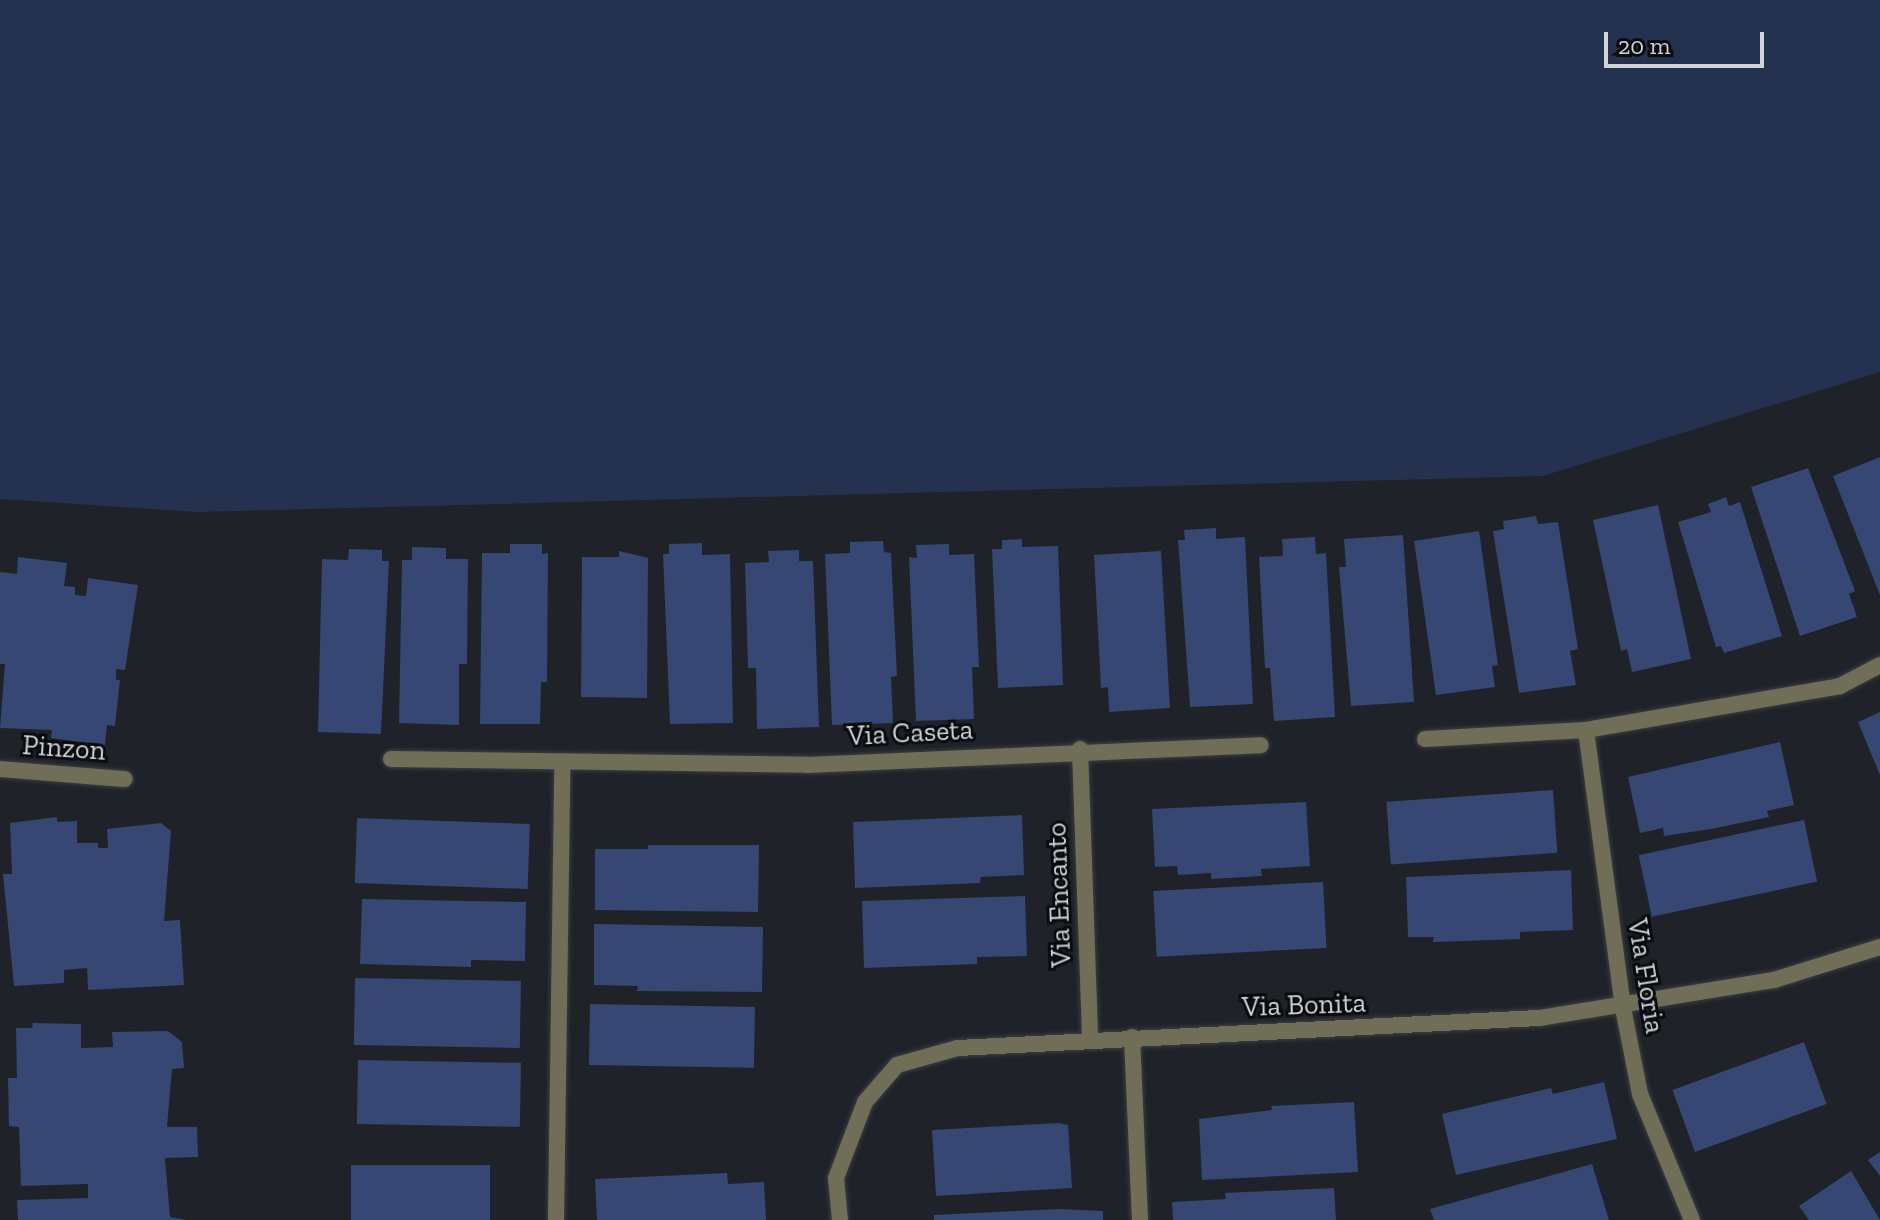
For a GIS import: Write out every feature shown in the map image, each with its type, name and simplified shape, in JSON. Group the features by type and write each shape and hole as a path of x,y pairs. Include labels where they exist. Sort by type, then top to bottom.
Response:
{"street":[{"path":"1425,739 1586,730 1840,686 1880,665"},
{"name":"Via Floria","path":"1586,730 1623,1008 1640,1094 1692,1220"},
{"name":"Via Caseta","path":"391,759 562,765 808,765 1080,749 1261,745"},
{"name":"Via Encanto","path":"1080,749 1090,1039"},
{"path":"556,1220 562,765"},
{"name":"Pinzon","path":"0,769 125,779"},
{"name":"Via Bonita","path":"840,1220 836,1178 865,1102 897,1065 958,1048 1132,1037 1418,1027 1623,1008 1774,980 1880,947"},
{"path":"1132,1037 1140,1220"}],"shaded area":[{"path":"0,0 1880,0 1880,372 1543,476 197,512 0,499"}],"building":[{"path":"1880,457 1880,595 1833,476"},
{"path":"1808,468 1855,591 1849,594 1857,617 1800,636 1751,487"},
{"path":"1726,497 1729,506 1740,502 1782,636 1724,653 1721,646 1716,647 1678,522 1711,512 1708,504"},
{"path":"1658,505 1691,659 1632,672 1627,649 1621,651 1593,520"},
{"path":"1536,516 1538,524 1558,522 1578,649 1570,651 1576,685 1519,693 1493,531 1504,529 1503,521"},
{"path":"1216,528 1216,539 1245,537 1253,704 1190,707 1178,540 1185,540 1184,530"},
{"path":"1479,531 1498,665 1492,666 1495,687 1436,695 1414,541"},
{"path":"1403,535 1414,702 1351,706 1339,567 1346,567 1344,539"},
{"path":"1315,537 1316,554 1326,553 1335,717 1274,721 1270,668 1265,668 1259,557 1283,556 1282,539"},
{"path":"1022,539 1022,547 1058,546 1063,685 998,688 992,549 1002,549 1002,540"},
{"path":"883,541 884,552 891,553 897,676 891,677 893,723 832,725 825,554 850,553 850,542"},
{"path":"702,543 702,555 730,554 733,723 670,724 663,554 669,554 669,544"},
{"path":"510,544 542,544 542,554 548,553 547,682 541,682 540,724 480,724 482,553 510,553"},
{"path":"949,544 949,555 974,554 979,667 972,667 974,719 916,721 909,557 917,558 916,545"},
{"path":"412,547 446,548 446,559 468,559 467,664 459,664 459,725 399,723 402,560 412,560"},
{"path":"349,549 382,550 382,561 389,561 381,734 318,732 322,559 348,560"},
{"path":"799,550 799,561 813,561 819,727 757,729 756,668 748,668 745,563 769,562 768,551"},
{"path":"619,551 648,558 647,698 581,697 582,557 619,557"},
{"path":"1161,551 1170,708 1109,712 1108,687 1101,688 1094,555"},
{"path":"18,557 67,563 64,586 75,587 75,595 86,596 88,578 138,585 125,670 116,669 116,680 120,680 115,726 107,725 105,745 51,738 52,730 0,728 5,664 0,664 0,572 17,574"},
{"path":"1880,712 1880,775 1858,722"},
{"path":"1780,742 1794,805 1767,811 1769,817 1711,829 1664,836 1663,828 1640,833 1628,777"},
{"path":"1553,790 1557,853 1391,864 1386,802"},
{"path":"1306,802 1310,866 1261,869 1262,876 1211,879 1211,873 1178,875 1177,866 1155,867 1152,809"},
{"path":"1022,815 1024,875 981,877 980,883 855,888 853,822"},
{"path":"57,817 57,822 77,821 77,843 98,843 98,848 108,848 107,829 161,823 171,831 164,921 180,920 184,985 88,990 87,968 64,970 64,983 14,986 3,874 12,874 10,823"},
{"path":"357,818 530,824 528,889 355,883"},
{"path":"1804,820 1817,882 1652,917 1639,855"},
{"path":"648,845 759,845 758,912 595,910 595,849 648,849"},
{"path":"1571,870 1573,930 1520,932 1520,939 1433,942 1434,937 1408,937 1406,877"},
{"path":"1323,882 1326,948 1157,957 1153,891"},
{"path":"1025,896 1027,956 977,957 977,964 864,968 862,901"},
{"path":"362,899 526,902 525,961 471,960 471,967 360,964"},
{"path":"594,924 763,927 762,992 637,991 638,986 594,985"},
{"path":"355,978 521,981 520,1048 354,1045"},
{"path":"590,1004 755,1007 754,1068 589,1065"},
{"path":"33,1023 81,1024 81,1048 113,1047 112,1032 168,1031 182,1042 184,1068 172,1069 167,1127 197,1127 198,1157 165,1158 170,1217 186,1220 18,1220 17,1200 88,1198 88,1184 21,1186 19,1127 9,1126 8,1078 17,1078 16,1028 32,1028"},
{"path":"1804,1042 1827,1104 1695,1152 1672,1090"},
{"path":"358,1060 521,1063 520,1127 357,1124"},
{"path":"1604,1082 1617,1139 1456,1175 1442,1114 1551,1088 1553,1094"},
{"path":"1354,1102 1358,1172 1202,1180 1199,1119 1272,1110 1271,1106"},
{"path":"1068,1125 1072,1188 936,1196 932,1130"},
{"path":"1880,1152 1880,1176 1868,1160"},
{"path":"1592,1164 1609,1220 1434,1220 1430,1209"},
{"path":"351,1165 490,1165 490,1220 351,1220"},
{"path":"1851,1171 1880,1220 1809,1220 1799,1206"},
{"path":"727,1173 728,1184 764,1182 766,1220 597,1220 595,1179"},
{"path":"1334,1188 1336,1220 1173,1220 1172,1202 1226,1199 1225,1193"},
{"path":"1060,1209 1103,1211 1103,1220 934,1220 934,1215"}]}
